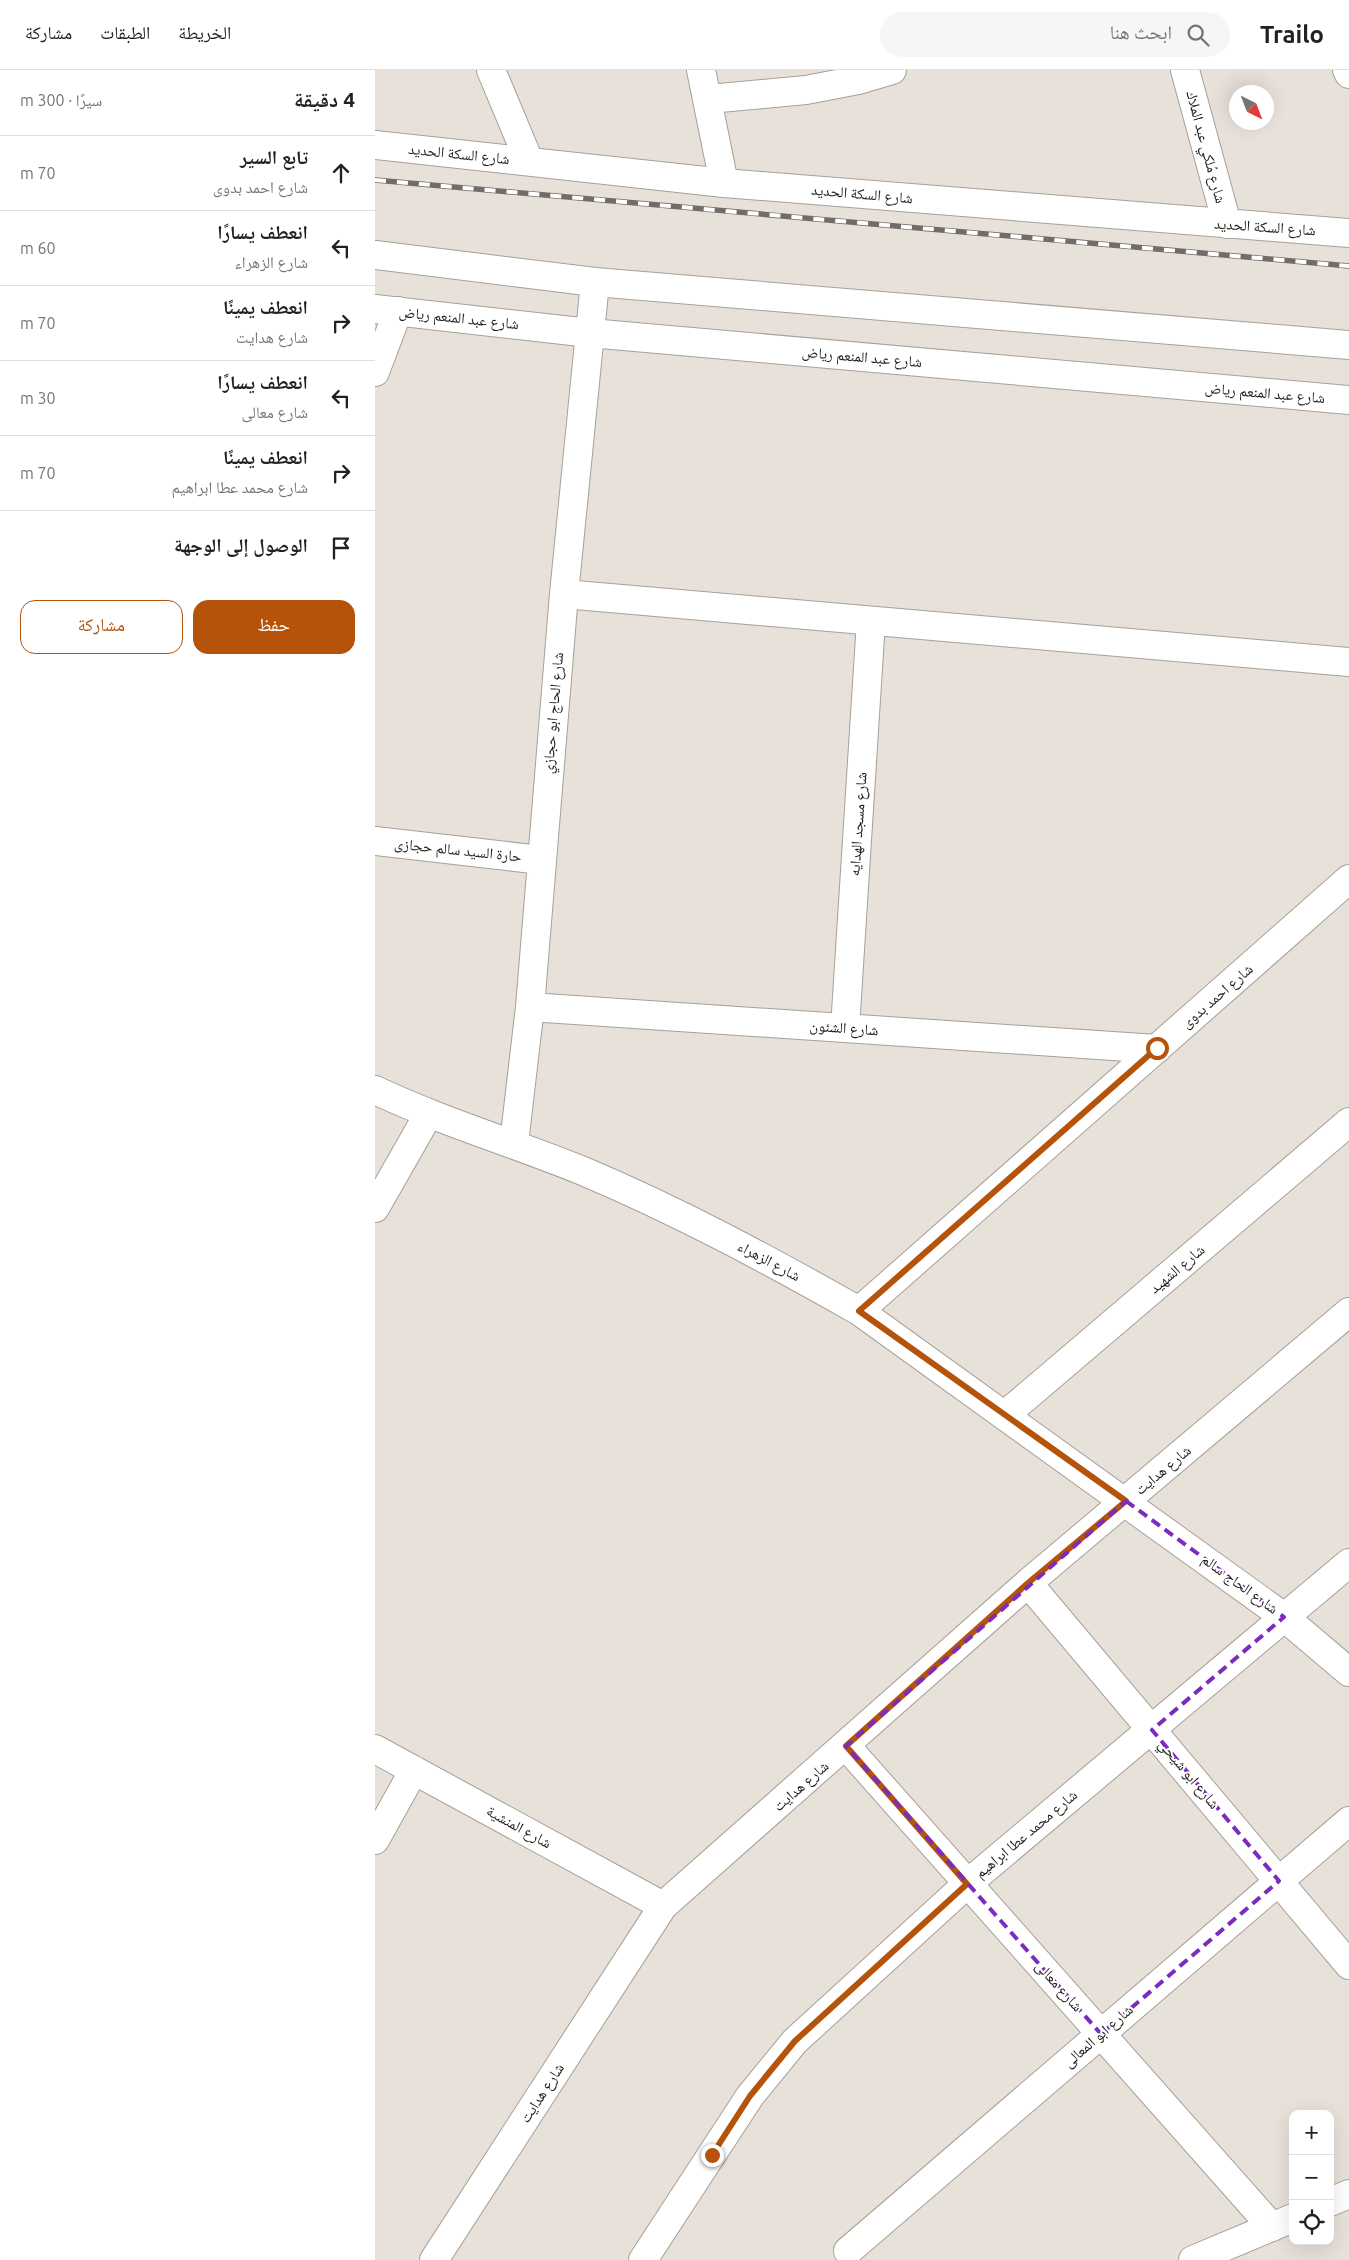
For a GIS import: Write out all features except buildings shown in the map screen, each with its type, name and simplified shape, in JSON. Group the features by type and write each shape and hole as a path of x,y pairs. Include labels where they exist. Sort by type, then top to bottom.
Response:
{"street":[{"path":"491,70 529,161"},
{"path":"701,70 709,99 724,183"},
{"path":"709,99 806,90 858,80 892,70"},
{"name":"شارع مُلكي عبد الملاك","path":"1185,70 1227,224"},
{"path":"1347,70 1349,74"},
{"name":"شارع السكة الحديد","path":"375,146 724,183 1349,233"},
{"path":"375,255 595,282 1349,345"},
{"name":"شارع الحاج ابو حجازي","path":"514,1143 530,1007 563,594 595,282"},
{"path":"375,372 386,310"},
{"name":"شارع عبد المنعم رياض","path":"386,310 590,333 1349,400"},
{"path":"563,594 1349,662"},
{"name":"شارع مسجد الهدايه","path":"845,1028 871,621"},
{"name":"حارة السيد سالم حجازى","path":"375,841 541,860"},
{"name":"شارع احمد بدوى","path":"859,1311 1349,879"},
{"name":"شارع الشئون","path":"530,1007 1157,1048"},
{"name":"شارع الزهراء","path":"375,1090 428,1115 514,1143 673,1212 792,1273 859,1311 1126,1501"},
{"path":"375,1208 428,1115"},
{"name":"شارع الشهيد","path":"1005,1415 1349,1122"},
{"name":"شارع هدايت","path":"434,2260 663,1906 1028,1583 1349,1312"},
{"name":"شارع الحاج سالم","path":"1126,1501 1284,1617 1349,1672"},
{"name":"شارع محمد عطا ابراهيم","path":"643,2260 735,2118 771,2068 795,2041 967,1884 1349,1563"},
{"name":"شارع ابو شيحي","path":"1028,1583 1349,1965"},
{"name":"شارع معالى","path":"846,1746 1101,2034 1282,2222"},
{"name":"شارع المنشية","path":"375,1749 663,1906"},
{"path":"375,1840 414,1770"},
{"name":"شارع ابو المعالى","path":"848,2252 1349,1821"},
{"path":"1334,2200 1349,2194"},
{"path":"1193,2260 1282,2222"}],"highlighted area":[{"path":"1126,1501 1284,1617 1152,1730 1279,1881 1101,2034 846,1746"}],"railway":[{"path":"375,180 1349,266"}],"route":[{"path":"712,2155 750,2096 795,2041 967,1884 846,1746 1028,1583 1126,1501 859,1311 1157,1048"}]}
